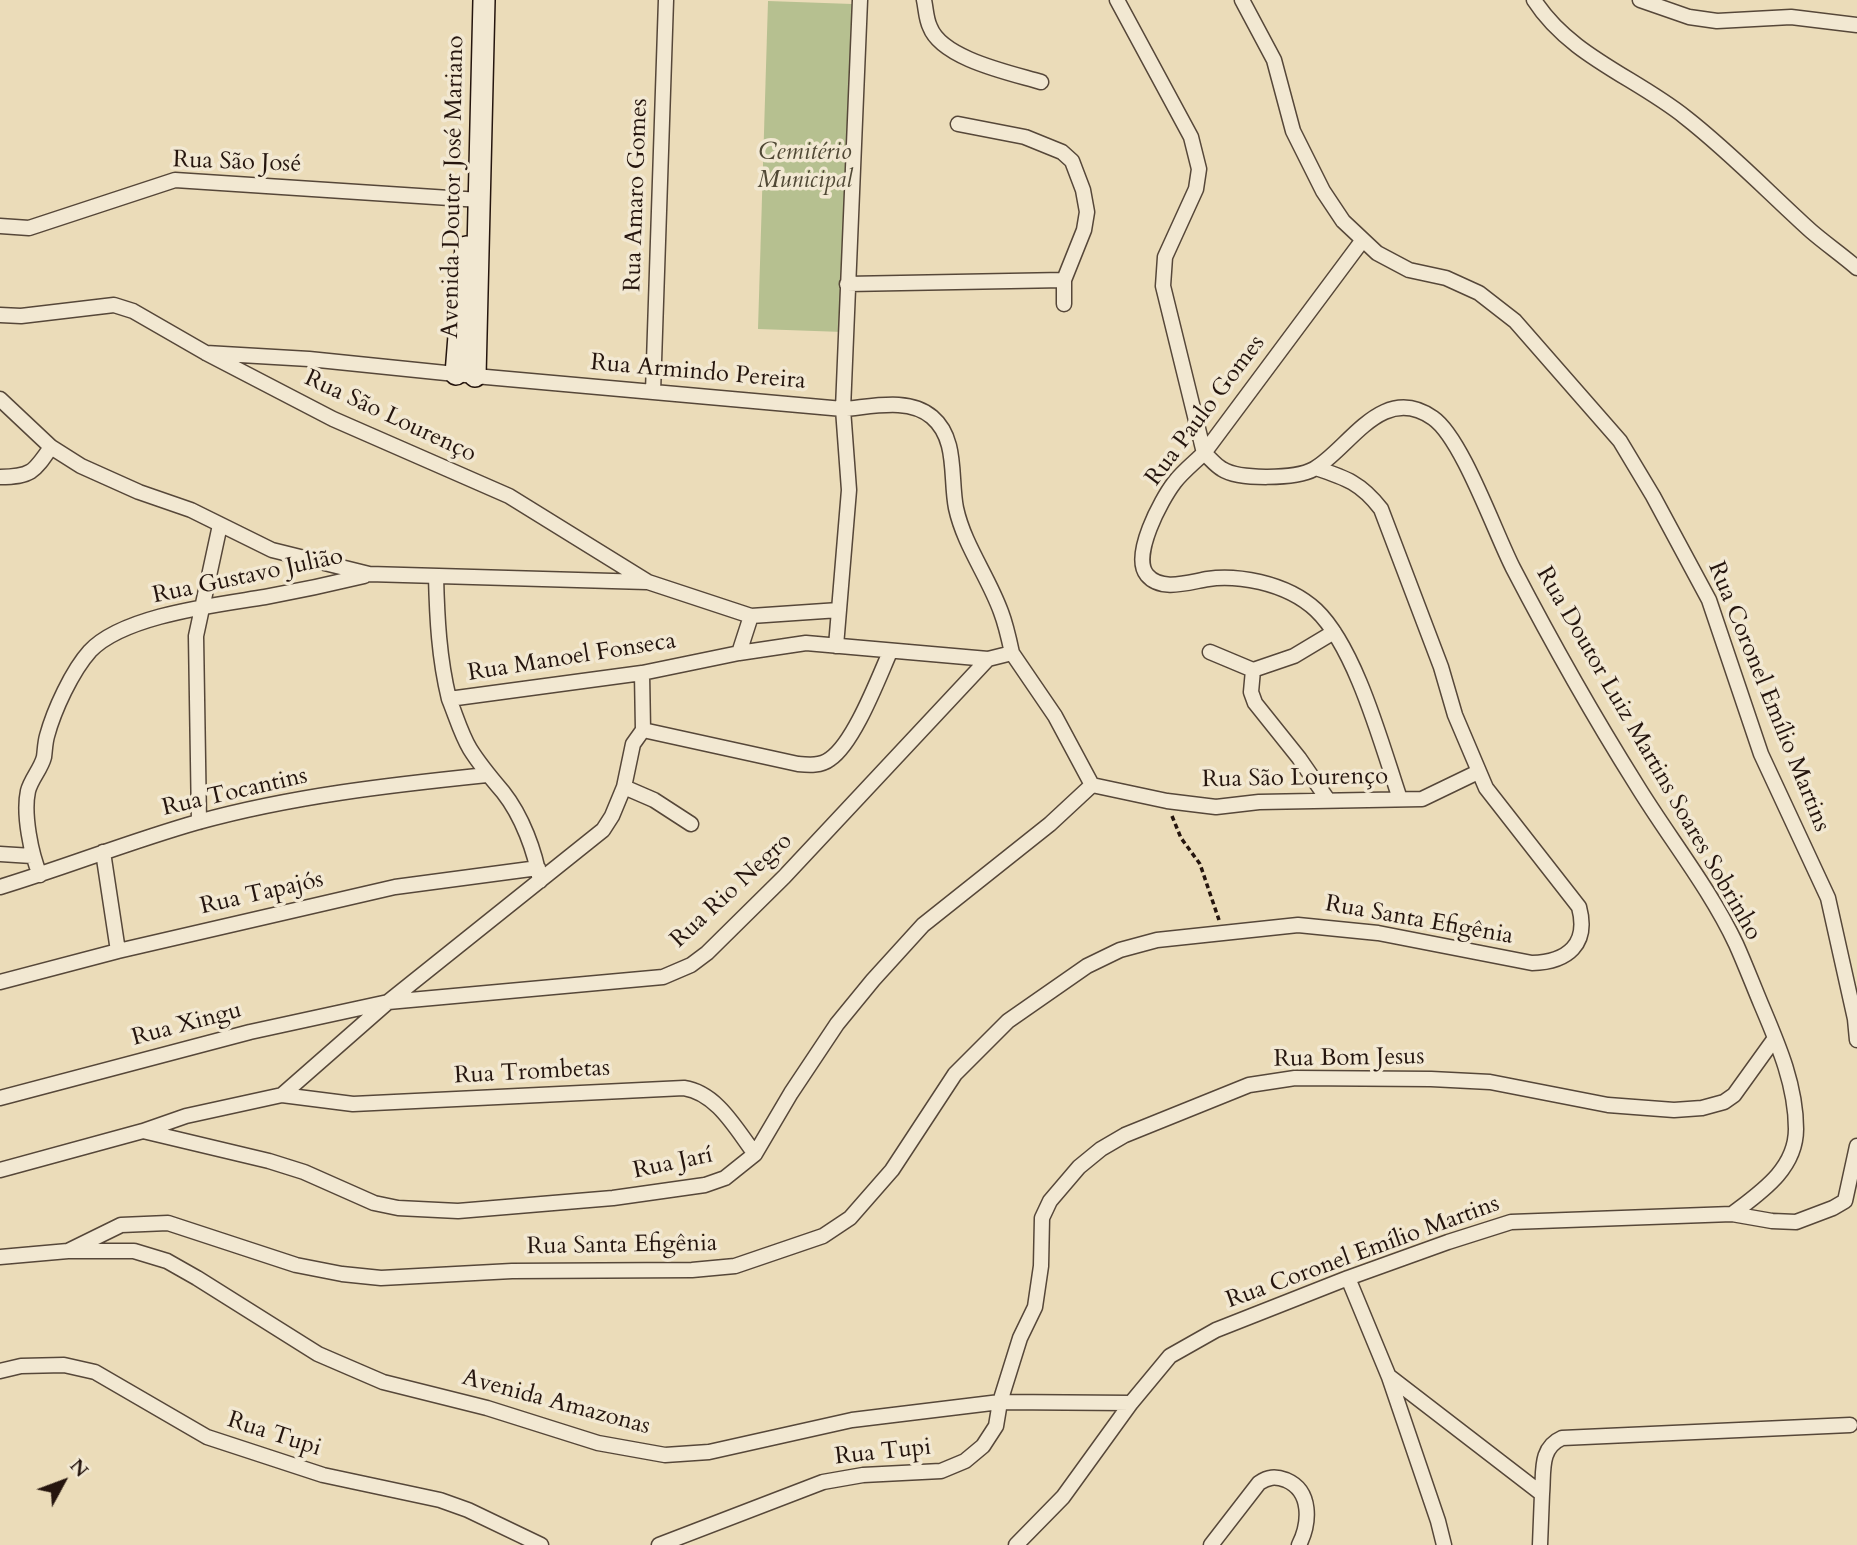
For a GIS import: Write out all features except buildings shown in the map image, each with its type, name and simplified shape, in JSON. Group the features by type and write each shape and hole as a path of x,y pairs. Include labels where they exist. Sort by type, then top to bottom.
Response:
{"street":[{"path":"472,0 475,199"},
{"name":"Avenida Doutor José Mariano","path":"465,375 484,0"},
{"name":"Rua Amaro Gomes","path":"653,392 666,0"},
{"path":"860,0 844,409 849,490 836,646 988,659 1012,653 1055,716 1092,785"},
{"path":"924,0 930,29 948,48 986,66 1041,82"},
{"path":"1117,0 1191,137 1199,169 1196,190 1165,257 1163,286 1204,453 1222,469 1240,475 1302,474 1316,468"},
{"name":"Rua Coronel Emílio Martins","path":"1242,0 1274,60 1293,131 1343,221 1377,253 1409,270 1446,278 1479,293 1497,305 1515,321 1620,441 1709,600 1761,754 1828,898 1856,1019 1857,1040"},
{"path":"1534,0 1552,24 1612,70 1683,115 1740,163 1812,232 1857,268"},
{"path":"1640,0 1689,17 1717,21 1791,17 1857,24"},
{"path":"958,124 1025,137 1062,152 1072,161 1083,190 1087,212 1084,230 1064,280 1064,304"},
{"name":"Rua São José","path":"0,226 29,228 175,180 475,199"},
{"name":"Rua Paulo Gomes","path":"1362,241 1204,453 1174,482 1143,545 1141,561 1146,574 1155,581 1168,585 1221,577 1271,585 1301,597 1318,611 1334,632 1359,683 1400,799"},
{"path":"848,284 1064,280"},
{"name":"Rua São Lourenço","path":"0,316 114,305 133,311 206,353 333,419 509,496 648,582 751,616"},
{"name":"Rua Armindo Pereira","path":"206,353 309,359 844,409 897,405 922,410 940,426 948,445 956,508 967,541 1001,612 1012,653"},
{"path":"0,400 51,447 81,466 139,492 191,510 272,550 369,575 648,582"},
{"name":"Rua Doutor Luiz Martins Soares Sobrinho","path":"1316,468 1354,432 1395,408 1408,408 1434,418 1457,449 1511,565 1561,657 1636,785 1709,895 1735,944 1775,1038 1791,1084 1797,1130 1793,1155 1766,1187 1732,1214"},
{"path":"0,477 28,475 35,470 51,447"},
{"name":"Rua Santa Efigênia","path":"68,1251 121,1225 168,1223 296,1265 381,1278 512,1272 692,1270 735,1266 823,1236 850,1219 892,1170 955,1074 1008,1021 1087,966 1120,950 1157,940 1298,925 1378,933 1532,963 1547,962 1567,953 1578,943 1583,932 1579,907 1486,788 1478,772 1455,715 1412,586 1381,509 1368,493 1352,481 1316,468"},
{"path":"199,822 196,636 220,525"},
{"name":"Rua Gustavo Julião","path":"40,875 32,856 27,803 29,790 43,760 47,736 75,673 91,651 114,632 202,606 264,597 369,575"},
{"path":"436,576 438,640 449,699"},
{"path":"739,653 751,616 839,610"},
{"path":"1210,652 1253,670 1294,656 1334,632"},
{"name":"Rua Manoel Fonseca","path":"539,875 522,824 504,794 468,747 449,699 642,673 739,653 806,643 836,646"},
{"path":"643,730 798,764 822,763 832,758 851,734 890,652"},
{"name":"Rua Rio Negro","path":"388,1002 663,977 691,965 707,953 784,877 988,659"},
{"path":"1253,670 1251,692 1255,703 1328,800"},
{"path":"0,1170 142,1131 186,1116 282,1095 539,875 603,830 624,786 633,744 643,730 642,673"},
{"name":"Rua São Lourenço","path":"1092,785 1167,801 1216,807 1259,802 1422,799 1478,772"},
{"name":"Rua Tocantins","path":"0,887 199,822 370,788 487,775"},
{"name":"Rua Jarí","path":"142,1131 269,1161 304,1172 374,1203 397,1208 458,1211 613,1198 705,1185 725,1178 755,1154 837,1024 923,925 1050,824 1092,785"},
{"path":"624,786 654,800 691,824"},
{"path":"103,852 118,951"},
{"path":"0,855 32,856"},
{"name":"Rua Tapajós","path":"0,982 118,951 395,887 539,875"},
{"name":"Rua Xingu","path":"0,1098 250,1032 388,1002"},
{"name":"Rua Bom Jesus","path":"1000,1402 1020,1339 1035,1307 1041,1266 1042,1218 1050,1201 1079,1167 1101,1149 1125,1135 1249,1086 1295,1078 1490,1082 1608,1105 1674,1110 1702,1108 1724,1102 1734,1095 1775,1038"},
{"name":"Rua Trombetas","path":"282,1095 354,1104 684,1088 698,1090 708,1097 755,1154"},
{"name":"Rua Coronel Emílio Martins","path":"1016,1545 1063,1497 1131,1403 1170,1356 1216,1330 1348,1278 1511,1222 1732,1214 1796,1222 1851,1203 1857,1146"},
{"name":"Avenida Amazonas","path":"0,1257 68,1251 134,1251 167,1261 318,1354 383,1382 487,1408 598,1443 665,1455 709,1452 852,1420 1000,1402 1131,1403"},
{"path":"1348,1278 1389,1377 1444,1545"},
{"name":"Rua Tupi","path":"0,1371 21,1366 64,1364 95,1372 207,1437 323,1475 440,1500 468,1510 541,1545"},
{"path":"1389,1377 1542,1494"},
{"name":"Rua Tupi","path":"659,1545 822,1482 863,1475 941,1471 965,1461 983,1446 996,1426 1000,1402"},
{"path":"1540,1545 1545,1452 1553,1442 1562,1438 1850,1425"},
{"path":"1211,1545 1259,1483 1267,1478 1277,1477 1298,1487 1304,1498 1308,1514 1299,1545"}],"path":[{"path":"1167,801 1181,838 1200,864 1223,932"}],"green space":[{"name":"Cemitério Municipal","path":"768,1 852,4 843,332 758,329"}]}
